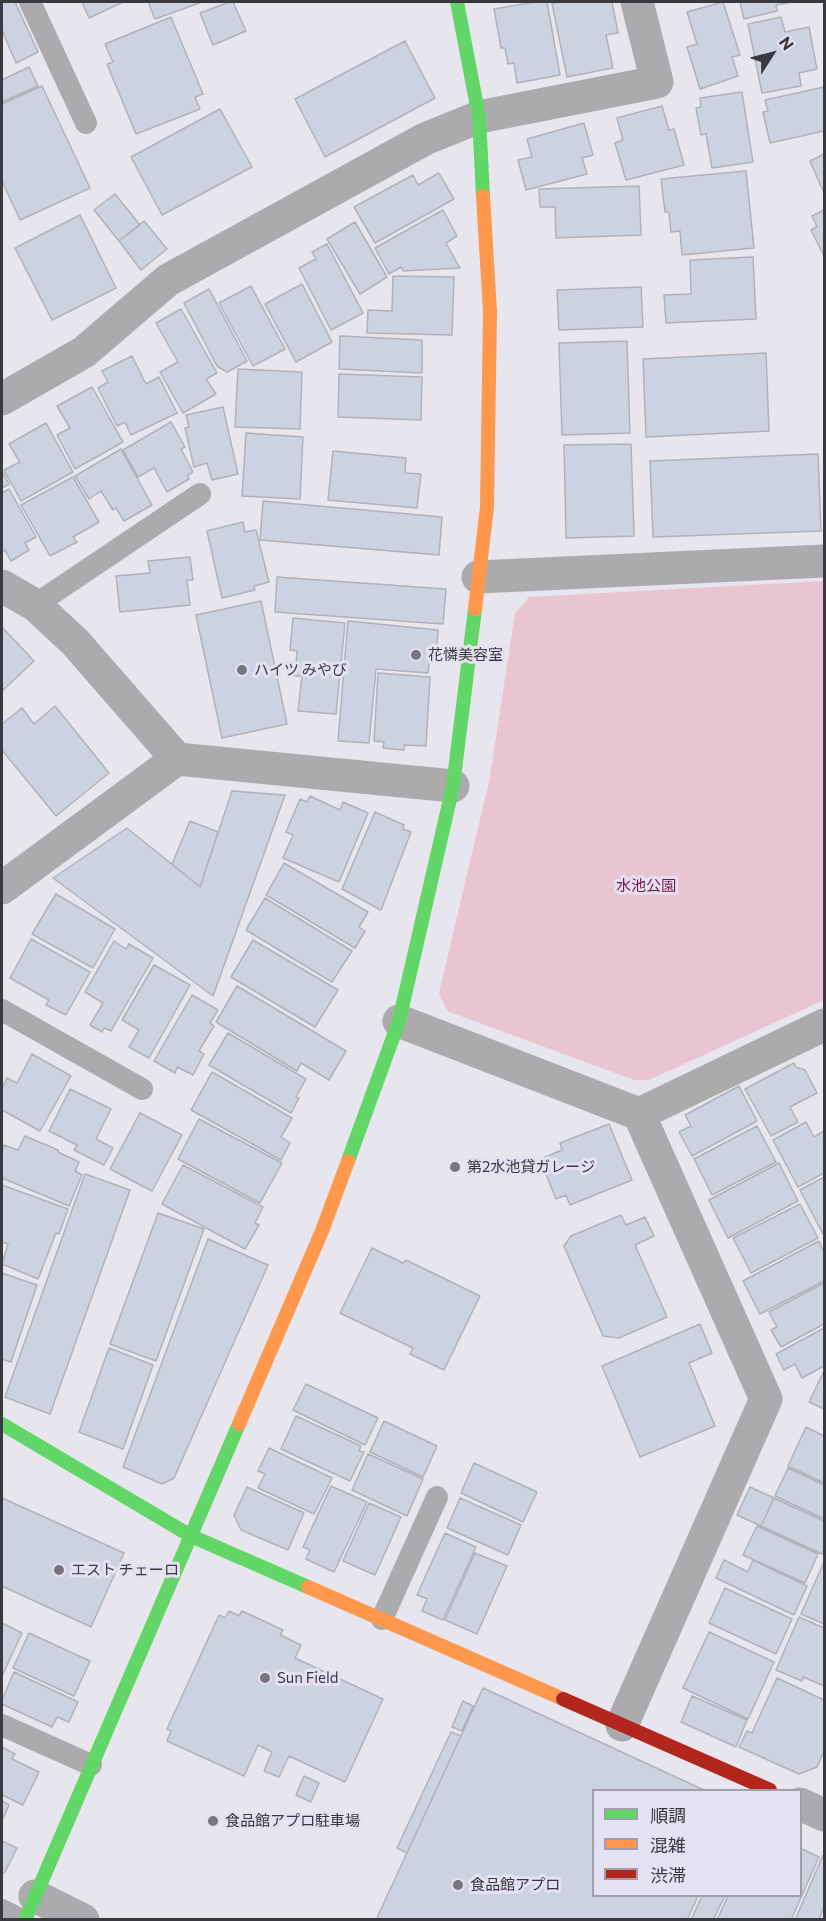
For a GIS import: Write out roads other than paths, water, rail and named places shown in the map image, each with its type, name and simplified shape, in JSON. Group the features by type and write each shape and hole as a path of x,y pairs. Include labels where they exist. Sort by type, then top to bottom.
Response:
{"street":[{"path":"83,1920 27,1912 322,1231 399,1021 453,786 488,507 490,312 479,117 457,2"},
{"path":"2,399 84,352 168,280 425,139 479,117 657,82 638,2"},
{"path":"478,577 825,561"},
{"path":"2,586 35,605 75,642 177,759"},
{"path":"2,888 177,759 453,786"},
{"path":"399,1021 639,1114 766,1399 622,1725"},
{"path":"639,1114 823,1029"},
{"path":"2,1424 190,1536 766,1789"}],"lane":[{"path":"30,2 86,123"},
{"path":"35,605 201,494"},
{"path":"2,1010 142,1089"},
{"path":"382,1620 437,1497"},
{"path":"2,1725 91,1765"},
{"path":"2,1910 27,1912"}],"place":[{"name":"花憐美容室","path":"416,655"},
{"name":"ハイツ みやび","path":"242,670"},
{"name":"第2水池貸ガレージ","path":"455,1167"},
{"name":"エスト チェーロ","path":"59,1570"},
{"name":"Sun Field","path":"265,1678"},
{"name":"食品館アプロ駐車場","path":"213,1821"},
{"name":"食品館アプロ","path":"458,1885"}],"park label":[{"name":"水池公園","path":"646,886"}]}
